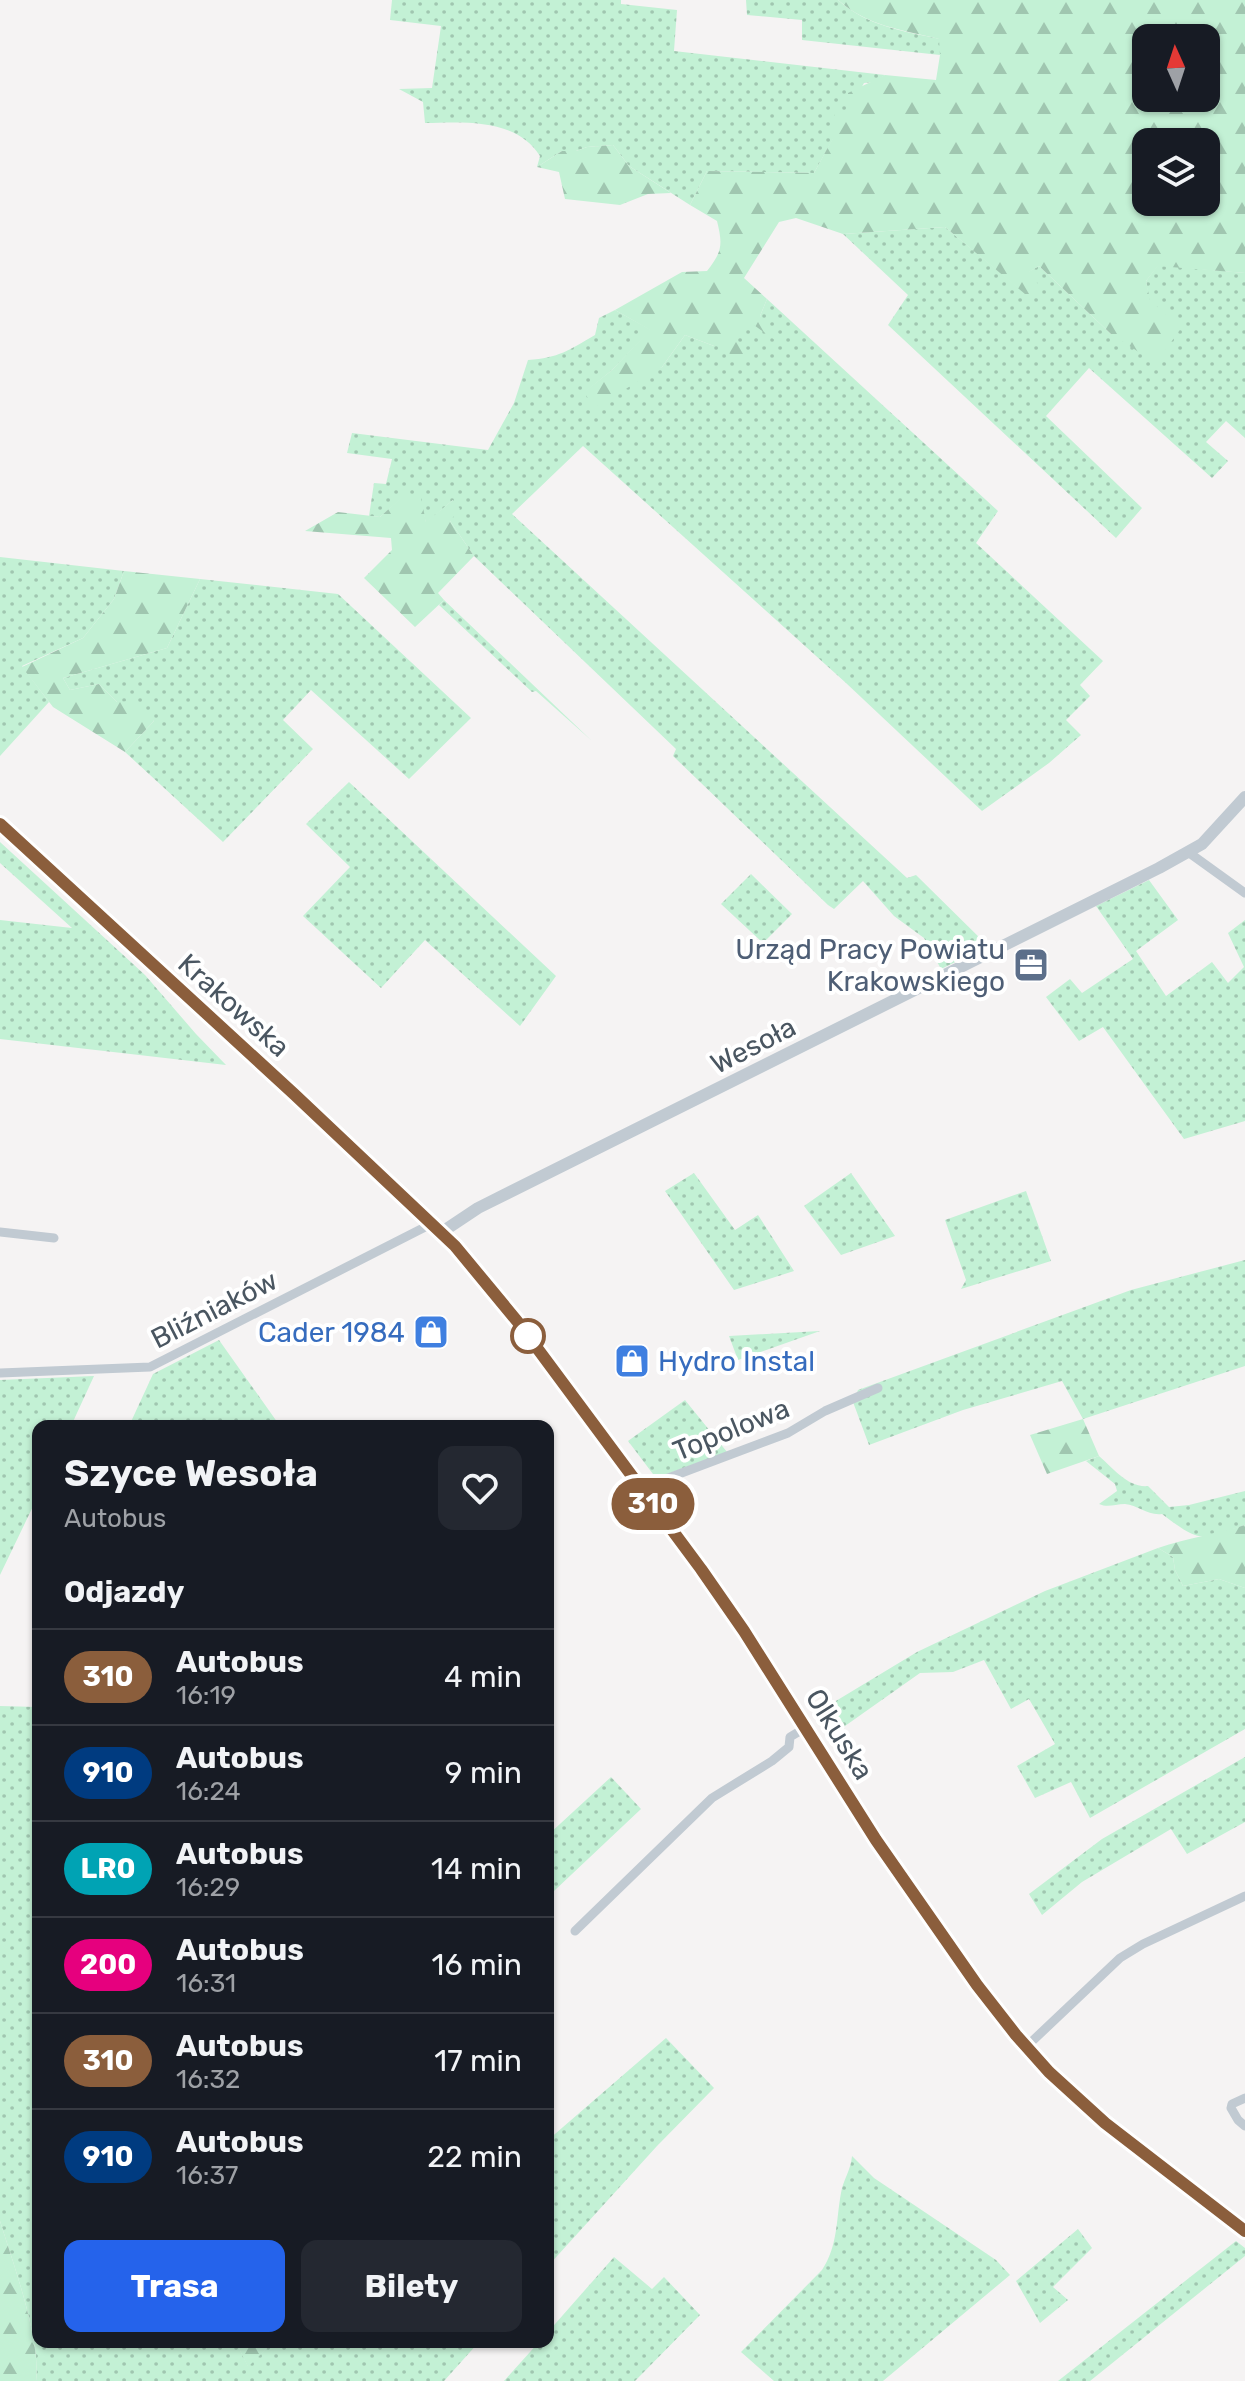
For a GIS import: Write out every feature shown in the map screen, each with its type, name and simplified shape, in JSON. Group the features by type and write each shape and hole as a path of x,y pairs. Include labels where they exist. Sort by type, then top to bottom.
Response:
{"main road":[{"name":"Krakowska","path":"0,825 438,1228"},
{"name":"Olkuska","path":"438,1228 517,1321 744,1631 876,1840 977,1985 1026,2047 1105,2123 1245,2231"}],"street":[{"name":"Wesoła","path":"438,1228 1188,852 1214,833 1245,797"},
{"path":"1188,852 1245,893"},
{"name":"Bliźniaków","path":"0,1373 150,1367 438,1228"},
{"path":"0,1232 54,1238"},
{"name":"Topolowa","path":"644,1493 655,1483 788,1433 825,1411 878,1388"},
{"path":"575,1931 712,1798 772,1761 789,1747 790,1737 805,1728"},
{"path":"1026,2047 1120,1958 1245,1896"},
{"path":"1245,2098 1232,2104 1231,2108 1245,2126"}],"green space":[{"path":"392,0 621,0 621,4 677,10 674,51 885,75 874,82 864,83 814,173 707,171 690,205 629,166 613,145 562,151 537,167 540,156 530,144 504,129 473,123 425,123 423,102 399,89 432,88 441,26 390,20"},
{"path":"746,0 838,0 873,22 940,39 940,55 802,40 802,20 747,15"},
{"path":"838,0 1245,0 1245,273 1158,266 1146,281 1150,300 1181,328 1160,358 1151,360 1111,334 1039,266 1029,272 1042,289 1031,299 945,227 843,234 796,218 779,222 744,278 767,299 760,316 780,335 775,340 751,323 731,336 751,355 744,364 719,346 685,335 662,367 594,408 584,392 611,371 650,330 615,310 682,272 707,271 716,259 720,242 717,221 690,205 707,171 814,173 833,138 828,130 835,114 848,109 848,93 885,75 936,80 939,39 886,26 861,16"},
{"path":"613,145 629,166 671,193 648,194 620,205 565,199 559,172 537,167 562,151"},
{"path":"945,227 1031,298 1028,272 1039,266 1111,334 1149,300 1146,281 1158,265 1245,273 1245,438 1226,421 1206,442 1228,461 1212,478 1089,368 1046,416 1142,508 1116,538 888,325 908,295 843,234"},
{"path":"767,299 998,511 976,543 1103,661 1080,685 1090,696 1066,720 1081,735 1049,763 982,811 846,683 583,446 512,514 907,878 916,875 988,946 941,969 924,938 894,916 863,881 834,909 828,905 673,756 676,749 474,556 450,521 453,500 426,523 424,515 403,497 380,517 369,516 374,483 386,484 392,459 347,453 352,433 488,450 514,403 528,360 556,355 595,335 599,318 615,310 651,330 611,371 585,392 662,367 685,335 714,346 751,322 775,339 760,316"},
{"path":"420,493 426,522 453,500 460,509 450,521 474,556 438,593 444,600 415,627 364,578 392,550 391,538 305,531 338,512 380,517 403,496"},
{"path":"0,557 124,571 114,599 83,638 22,666 49,702 0,756"},
{"path":"124,571 200,579 167,648 63,678 70,690 99,684 117,702 131,701 154,721 125,752 53,707 22,667 83,638 114,599"},
{"path":"200,579 338,594 471,718 409,779 311,690 283,720 313,749 223,842 125,752 154,721 117,702 99,684 70,690 63,678 167,648"},
{"path":"444,600 592,741 536,691 532,692 439,605"},
{"path":"349,782 556,976 520,1026 425,940 381,988 303,916 350,867 306,824"},
{"path":"0,842 145,975 226,1065 0,1039 0,920 72,928 0,863"},
{"path":"751,874 792,914 763,943 721,904"},
{"path":"1149,880 1178,920 1136,951 1166,996 1212,962 1228,983 1244,967 1228,933 1245,920 1245,1121 1184,1139 1103,1027 1079,1041 1046,997 1070,979 1082,993 1133,959 1096,906"},
{"path":"694,1173 735,1230 758,1215 794,1271 734,1290 665,1191"},
{"path":"851,1173 895,1236 841,1255 804,1206"},
{"path":"1026,1191 1051,1261 961,1289 966,1280 945,1220"},
{"path":"1245,1260 1245,1366 1083,1419 1062,1381 963,1410 869,1445 853,1402 858,1390 1131,1290"},
{"path":"820,1331 738,1360 729,1336"},
{"path":"219,1340 276,1420 132,1420 153,1374"},
{"path":"94,1376 74,1420 32,1420 32,1508 0,1575 0,1380"},
{"path":"685,1400 727,1452 656,1478 628,1441"},
{"path":"1083,1419 1099,1456 1047,1474 1030,1435"},
{"path":"1099,1456 1127,1481 1148,1486 1169,1507 1245,1491 1245,1525 1209,1536 1194,1535 1162,1514 1125,1504 1099,1504 1117,1491 1115,1484 1086,1461"},
{"path":"1245,1525 1245,1588 1219,1579 1183,1586 1173,1557 1158,1548 1180,1541"},
{"path":"1158,1548 1173,1557 1183,1586 1219,1579 1245,1588 1245,1729 1090,1818 1071,1782 1035,1798 1017,1766 1055,1744 1029,1699 1011,1709 984,1660 953,1672 920,1673 828,1738 816,1713 917,1652 1045,1591"},
{"path":"0,1706 32,1707 32,2334 0,2221"},
{"path":"1245,1757 1245,1822 1187,1854 1171,1829 1082,1882 1042,1915 1029,1894 1102,1839"},
{"path":"611,1777 641,1809 554,1891 554,1829"},
{"path":"666,2038 714,2088 554,2259 554,2135"},
{"path":"852,2156 874,2178 996,2260 1010,2275 883,2381 774,2381 741,2352 822,2270 834,2242 842,2188"},
{"path":"0,2221 30,2323 36,2381 0,2381"},
{"path":"1078,2229 1092,2248 1053,2287 1068,2300 1040,2323 1016,2281"},
{"path":"1236,2241 1245,2248 1245,2256 1090,2381 1058,2381"},
{"path":"614,2257 652,2289 664,2277 700,2315 635,2381 504,2381 534,2348 554,2348 554,2325"},
{"path":"34,2348 239,2348 248,2366 267,2348 474,2348 444,2381 36,2381"},
{"path":"239,2348 267,2348 248,2367"}],"bus line":[{"name":"310","path":"0,824 455,1246 517,1321 701,1569 744,1631 876,1840 977,1985 1016,2035 1049,2072 1105,2123 1245,2231"}],"place":[{"name":"Urząd Pracy Powiatu Krakowskiego","path":"1031,965"},
{"name":"Cader 1984","path":"431,1332"},
{"name":"Hydro Instal","path":"632,1361"}]}
